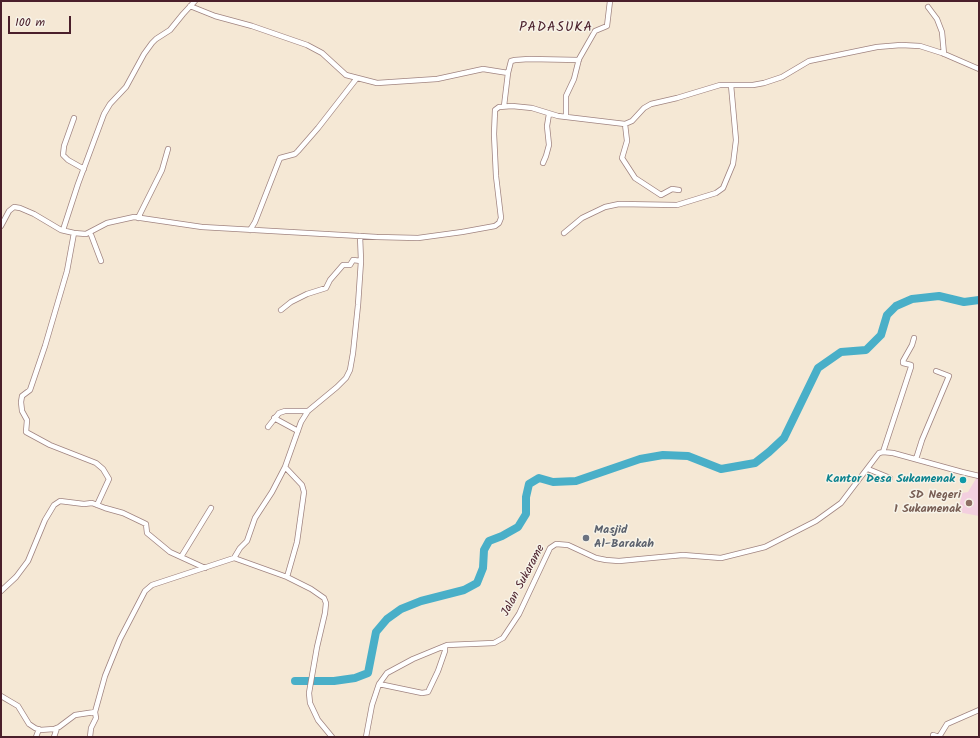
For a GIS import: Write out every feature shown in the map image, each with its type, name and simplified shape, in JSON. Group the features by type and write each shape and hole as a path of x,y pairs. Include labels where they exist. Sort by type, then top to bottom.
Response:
{"street":[{"path":"63,230 104,114 110,104 126,88 144,54 152,43 170,30 195,1"},
{"path":"566,117 566,95 574,79 578,60 595,31 607,26 610,1"},
{"path":"190,6 216,16 252,26 307,45 322,53 344,74 380,83 437,79 483,69 508,73"},
{"path":"928,7 937,19 942,32 944,54"},
{"path":"1,226 9,211 15,207 34,214 63,230 74,233 90,232 107,223 138,218 202,227 418,238 490,227 499,223 500,213 496,176 494,118 496,109 504,106 532,108 549,114 566,117 625,124 632,121 644,108 651,104 720,85 753,85 764,83 782,77 809,62 877,47 920,46 944,54 979,69"},
{"path":"504,106 510,62 515,60 578,60"},
{"path":"250,230 255,222 280,158 298,152 357,78"},
{"path":"564,233 582,218 605,207 619,204 677,205 716,193 723,188 733,164 736,140 731,85"},
{"path":"543,162 549,145 547,126 549,114"},
{"path":"74,118 64,146 64,155 68,160 84,169"},
{"path":"625,124 627,141 622,158 635,178 660,195 672,189 679,190"},
{"path":"138,218 162,170 168,149"},
{"path":"90,232 101,261"},
{"path":"74,233 67,271 45,346 30,390 23,396 21,401 22,411 27,420 26,432 53,446 96,463 103,469 109,479 97,504"},
{"path":"234,558 240,548 248,540 255,518 272,492 285,467 301,422 308,411 346,378 350,370 354,354 361,261 360,236"},
{"path":"281,310 291,302 307,294 326,288 343,265 350,265 353,260 361,261"},
{"path":"914,338 912,345 903,361 911,367 883,452 893,453 979,476"},
{"path":"916,459 922,440 949,376 936,371"},
{"path":"268,427 279,413 285,411 308,411"},
{"path":"274,418 298,431"},
{"name":"Jalan Sukarame","path":"366,737 372,705 380,684 387,673 413,659 445,646 461,644 494,644 503,638 519,614 550,548 556,544 568,546 596,558 619,561 683,555 713,558 764,547 816,521 841,503 879,453 883,452"},
{"path":"285,467 302,485 304,492 297,542 287,577"},
{"path":"868,469 890,478"},
{"path":"1,591 16,577 28,561 45,520 56,503 62,501 97,504 104,508 122,512 147,525 147,533 168,550 205,568"},
{"path":"181,557 211,508"},
{"path":"90,737 91,728 96,718 95,712 105,676 120,639 145,591 152,585 234,558 287,577 312,589 324,598 326,603 325,613 310,685 310,703 318,720 332,737"},
{"path":"380,684 422,693 428,692 438,671 445,651 445,646"},
{"path":"1,696 18,706 29,724 39,729 48,730 57,728 75,715 95,712"},
{"path":"932,735 939,737 947,724 979,710"},
{"path":"54,737 57,728"},
{"path":"36,737 39,729"}],"shaded area":[{"name":"SD Negeri 1 Sukamenak","path":"977,477 979,478 979,516 958,512 962,493 968,492"}],"waterway":[{"path":"295,681 334,681 355,678 368,673 376,632 387,619 401,609 421,601 464,590 477,583 483,568 484,550 489,541 518,527 526,514 526,497 529,484 539,478 553,482 576,481 640,459 663,455 688,456 721,469 755,463 784,438 818,368 841,352 866,350 881,335 887,315 896,306 912,299 939,296 964,302 979,300"}],"place":[{"name":"Kantor Desa Sukamenak","path":"963,480"},
{"name":"SD Negeri 1 Sukamenak","path":"969,503"},
{"name":"Masjid Al-Barakah","path":"586,538"}],"district":[{"name":"PADASUKA","path":"556,29"}]}
